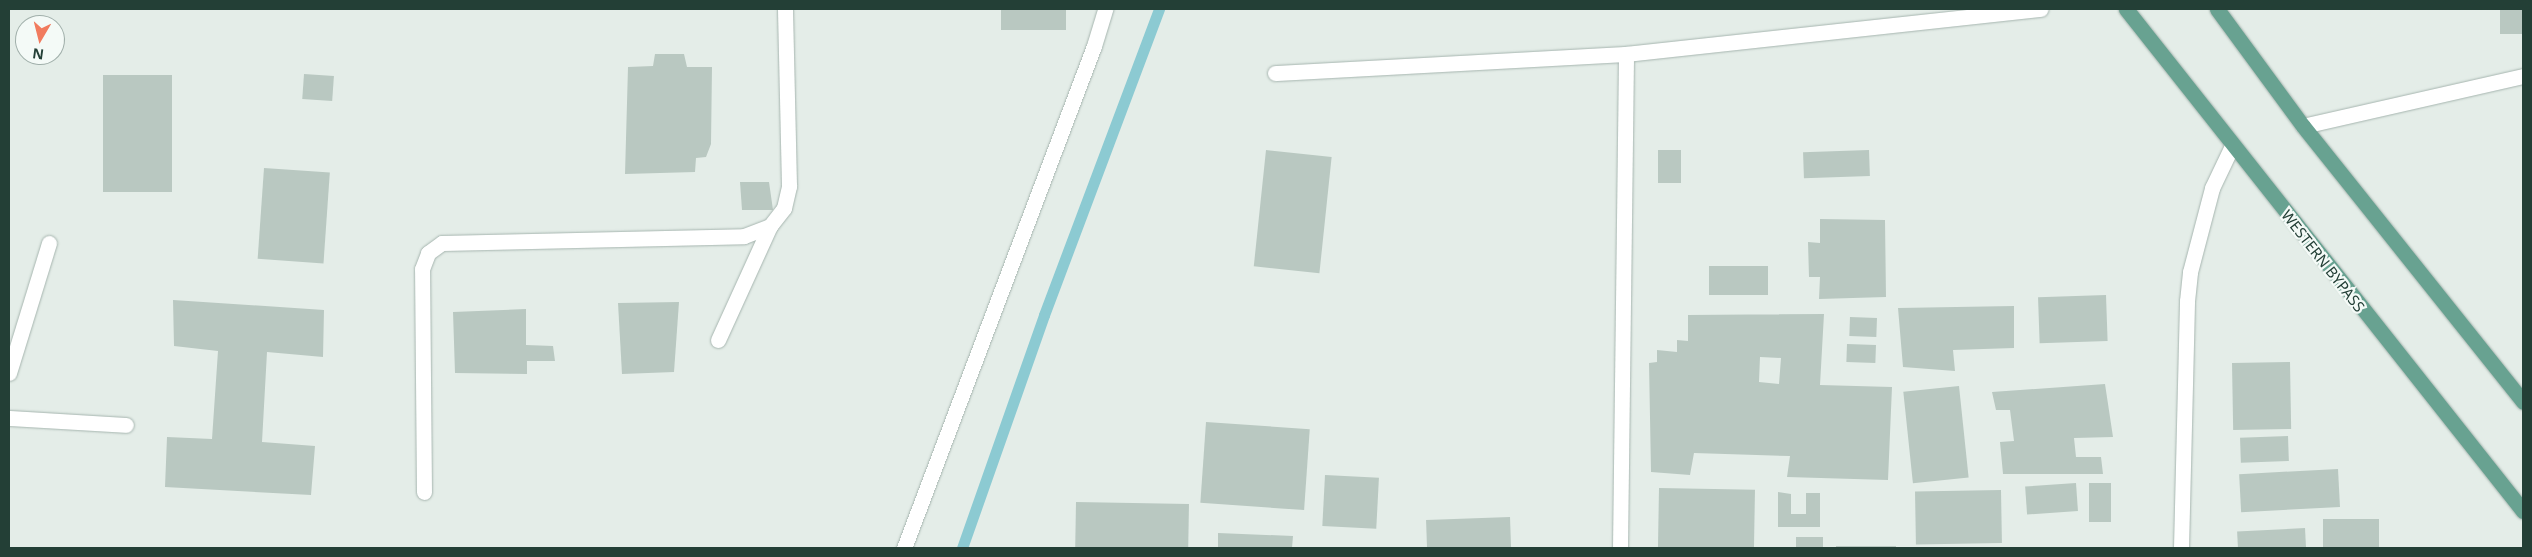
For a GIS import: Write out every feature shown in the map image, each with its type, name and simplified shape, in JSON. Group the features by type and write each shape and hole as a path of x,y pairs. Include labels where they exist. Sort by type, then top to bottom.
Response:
{"main road":[{"name":"WESTERN BYPASS","path":"2126,9 2232,146 2523,510"},
{"path":"2217,9 2303,126 2523,402"}],"street":[{"path":"718,340 770,226 784,208 788,186 785,9"},
{"path":"904,548 1094,46 1105,9"},
{"path":"1276,73 1626,54 2040,9"},
{"path":"1620,548 1626,54"},
{"path":"2303,126 2523,76"},
{"path":"2181,548 2190,272 2212,188 2232,146"},
{"path":"424,492 422,269 428,253 442,243 744,236 770,226"},
{"path":"9,373 50,243"},
{"path":"9,418 126,425"}],"building":[{"path":"1001,9 1066,9 1066,30 1001,30"},
{"path":"2500,9 2523,9 2523,34 2500,34"},
{"path":"655,54 684,54 687,67 712,67 711,144 706,157 696,158 695,172 625,174 628,67 653,66"},
{"path":"304,74 334,76 332,101 302,99"},
{"path":"103,75 172,75 172,192 103,192"},
{"path":"1266,150 1332,157 1319,273 1254,266"},
{"path":"1658,150 1681,150 1681,183 1658,183"},
{"path":"1869,150 1870,176 1804,178 1803,152"},
{"path":"264,168 330,173 323,263 258,259"},
{"path":"740,182 769,182 773,210 742,210"},
{"path":"1820,219 1885,220 1886,297 1819,299 1820,277 1809,277 1808,242 1820,243"},
{"path":"1709,266 1768,266 1768,295 1709,295"},
{"path":"2106,295 2108,341 2040,343 2038,297"},
{"path":"173,300 324,310 323,357 267,352 262,442 315,446 311,495 165,487 167,437 212,439 218,351 174,346"},
{"path":"679,302 674,372 622,374 618,303"},
{"path":"2014,306 2014,348 1953,350 1955,371 1903,367 1898,308"},
{"path":"526,309 526,345 553,346 555,361 527,361 527,374 455,373 453,312"},
{"path":"1824,314 1820,385 1892,387 1888,480 1787,477 1790,456 1694,453 1690,475 1651,472 1649,363 1657,362 1657,350 1677,352 1677,340 1688,341 1688,315","holes":["1760,357 1781,358 1779,384 1759,382"]},
{"path":"1850,317 1877,318 1876,337 1849,336"},
{"path":"1847,344 1876,345 1875,363 1846,362"},
{"path":"2290,362 2291,429 2233,430 2232,363"},
{"path":"2105,384 2113,437 2074,438 2076,457 2101,457 2103,474 2003,474 2000,442 2014,441 2010,410 1996,410 1992,392"},
{"path":"1959,386 1969,477 1913,483 1903,392"},
{"path":"1206,422 1310,429 1304,510 1200,503"},
{"path":"2288,436 2289,461 2241,463 2240,438"},
{"path":"2338,469 2340,507 2241,512 2239,474"},
{"path":"1325,475 1379,478 1376,529 1322,526"},
{"path":"2076,483 2078,511 2027,514 2025,487"},
{"path":"2089,483 2111,483 2111,522 2089,522"},
{"path":"1659,488 1755,490 1754,548 1658,548"},
{"path":"2001,490 2002,543 1916,544 1915,492"},
{"path":"1778,492 1791,494 1791,514 1806,514 1806,493 1820,493 1820,527 1778,527"},
{"path":"1076,502 1189,504 1188,548 1075,548"},
{"path":"1510,517 1511,548 1427,548 1426,520"},
{"path":"2323,519 2379,519 2379,548 2323,548"},
{"path":"2305,528 2306,548 2238,548 2237,532"},
{"path":"1218,533 1293,536 1292,548 1218,548"},
{"path":"1796,537 1823,537 1823,548 1796,548"},
{"path":"1836,546 1896,546 1896,548 1836,548"}],"waterway":[{"path":"962,548 1044,315 1159,9"}]}
